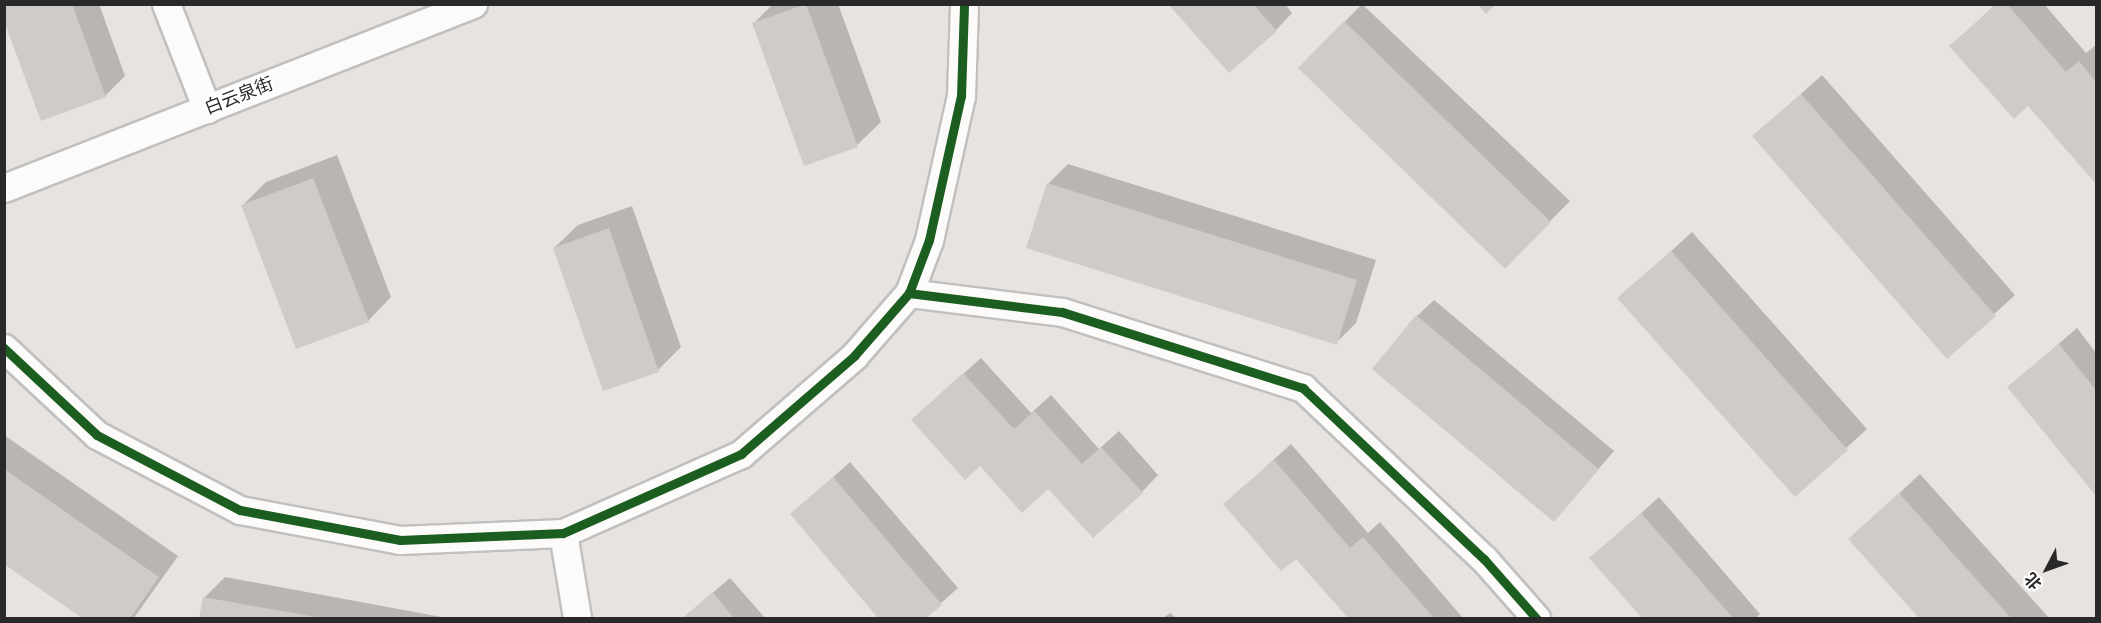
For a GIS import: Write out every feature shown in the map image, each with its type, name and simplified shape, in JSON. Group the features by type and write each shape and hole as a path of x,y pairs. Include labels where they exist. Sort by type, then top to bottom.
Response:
{"street":[{"path":"166,4 207,109"},
{"name":"白云泉街","path":"4,188 472,4"},
{"path":"4,348 97,435 240,510 400,540 563,533 741,454 854,356 909,293 929,240 961,96 964,4"},
{"path":"909,293 1062,312 1303,388 1484,559 1536,618"},
{"path":"563,533 577,618"}],"building":[{"path":"4,4 72,4 106,97 41,121 4,21"},
{"path":"806,4 858,147 804,166 752,23"},
{"path":"1168,4 1253,4 1277,31 1229,73"},
{"path":"1477,4 1496,4 1486,14"},
{"path":"1997,4 2007,4 2066,72 2079,61 2096,82 2096,184 2028,106 2014,119 1949,46"},
{"path":"1344,21 1551,222 1505,269 1298,68"},
{"path":"1801,94 1996,316 1947,359 1752,136"},
{"path":"313,178 369,322 296,349 241,205"},
{"path":"1047,183 1357,280 1337,345 1026,248"},
{"path":"609,228 659,372 603,391 553,248"},
{"path":"1671,251 1848,450 1795,497 1617,298"},
{"path":"1416,315 1599,469 1554,522 1372,369"},
{"path":"2059,344 2096,390 2096,496 2007,387"},
{"path":"963,373 1014,429 1034,411 1082,464 1101,447 1143,493 1093,538 1048,489 1022,513 980,466 965,480 911,420"},
{"path":"1274,460 1350,548 1363,537 1434,618 1348,618 1296,559 1281,571 1223,504"},
{"path":"4,469 159,577 130,618 82,618 4,564"},
{"path":"833,477 942,605 926,618 878,618 790,514"},
{"path":"1899,493 2011,618 1919,618 1848,539"},
{"path":"1641,513 1733,618 1642,618 1589,558"},
{"path":"713,593 734,618 683,618"},
{"path":"203,597 315,617 315,618 199,618"}],"cycle path":[{"path":"4,348 97,435 240,510 400,540 563,533 741,454 854,356 909,293 929,240 961,96 964,4"},
{"path":"909,293 1062,312 1303,388 1484,559 1536,618"}]}
